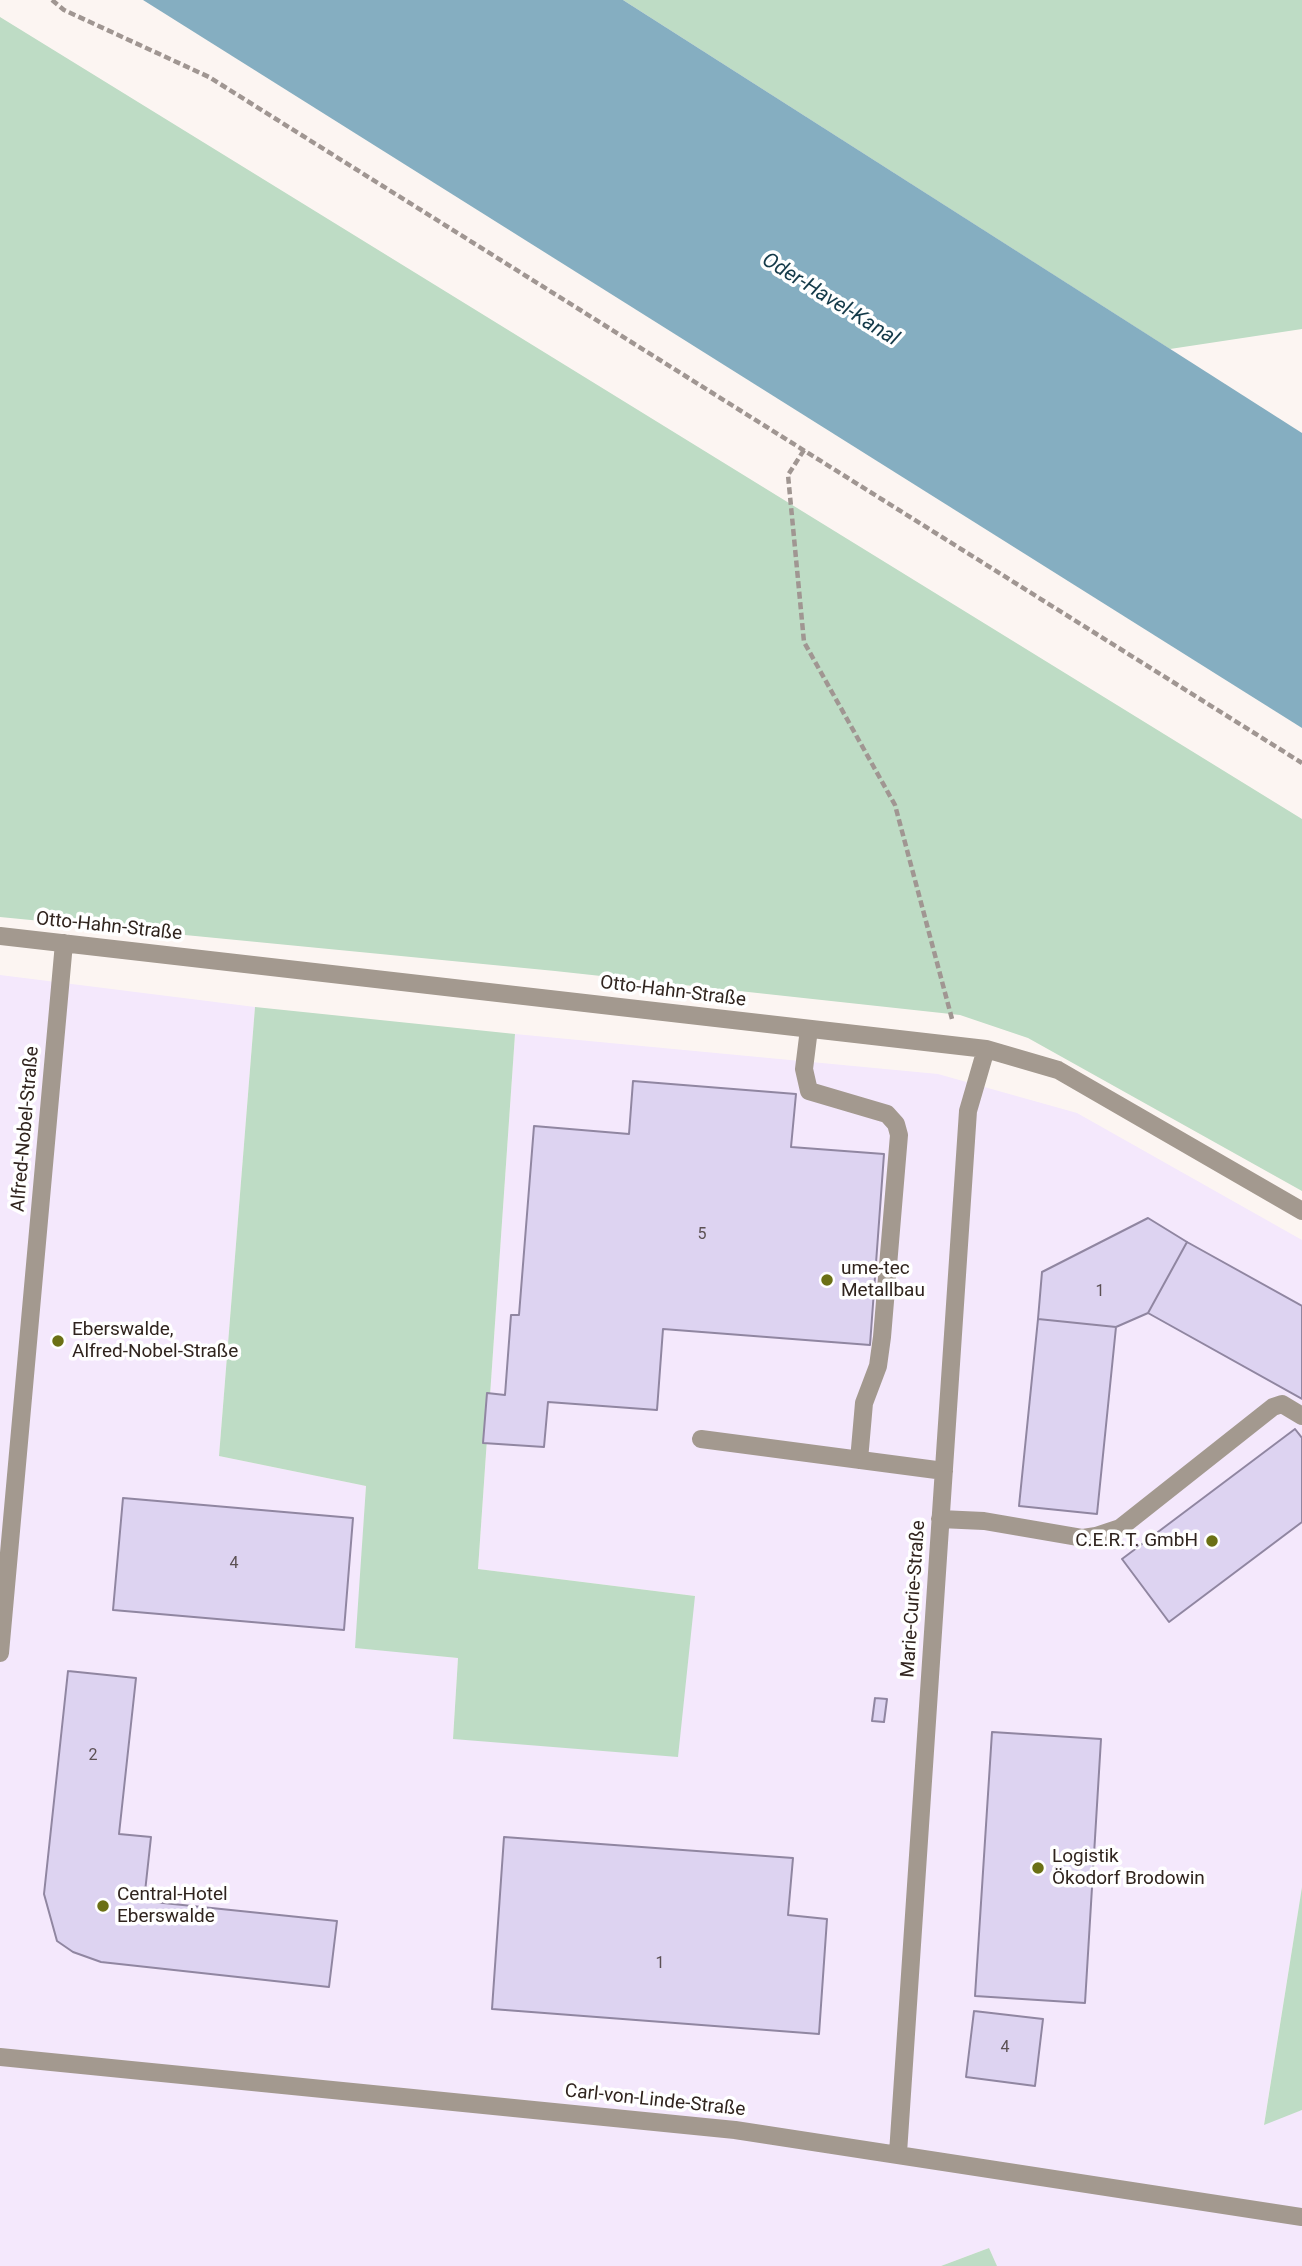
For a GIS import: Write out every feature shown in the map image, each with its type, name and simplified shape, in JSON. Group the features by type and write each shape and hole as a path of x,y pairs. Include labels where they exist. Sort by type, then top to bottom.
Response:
{"street":[{"name":"Otto-Hahn-Straße","path":"0,936 986,1049 1058,1070 1302,1210"},
{"name":"Alfred-Nobel-Straße","path":"0,1653 64,943"},
{"path":"809,1029 804,1069 809,1091 887,1114 896,1124 899,1135 882,1337 878,1366 864,1403 859,1460"},
{"name":"Marie-Curie-Straße","path":"898,2153 968,1111 986,1049"},
{"path":"940,1519 984,1521 1083,1538 1096,1536 1120,1528 1273,1407 1282,1405 1302,1416"},
{"path":"701,1439 944,1471"},
{"name":"Carl-von-Linde-Straße","path":"0,2057 735,2130 1302,2217"}],"path":[{"path":"52,0 64,10 209,78 1302,763"},
{"path":"804,450 788,475 804,642 895,805 959,1046"}],"shaded area":[{"path":"0,975 255,1007 219,1456 366,1486 356,1647 458,1658 453,1738 695,1596 478,1569 515,1034 938,1074 1077,1113 1302,1240 1302,1887 1264,2124 1302,2110 1302,2266 997,2266 989,2248 941,2266 0,2266"}],"green space":[{"path":"623,0 1302,0 1302,329 1170,349"},
{"path":"0,17 1302,819 1302,1191 1028,1038 960,1015 555,971 0,917"},
{"path":"255,1007 515,1034 478,1569 695,1596 678,1757 453,1739 458,1658 355,1648 366,1486 219,1456"},
{"path":"1302,1887 1302,2110 1264,2125"},
{"path":"989,2248 997,2266 941,2266"}],"water":[{"name":"Oder-Havel-Kanal","path":"143,0 623,0 1302,433 1302,728"}],"building":[{"path":"633,1081 796,1094 791,1147 884,1154 870,1345 663,1329 657,1410 548,1402 544,1447 483,1443 487,1393 505,1395 511,1315 519,1315 534,1126 629,1134"},
{"path":"1148,1218 1187,1242 1148,1313 1116,1327 1038,1319 1042,1272"},
{"path":"1187,1242 1302,1306 1302,1399 1148,1313"},
{"path":"1038,1319 1116,1327 1097,1514 1019,1506"},
{"name":"C.E.R.T. GmbH","path":"1295,1429 1302,1438 1302,1522 1169,1622 1122,1559"},
{"path":"123,1498 353,1518 344,1630 113,1610"},
{"path":"68,1671 136,1678 119,1834 151,1837 144,1901 337,1921 329,1987 101,1962 73,1952 57,1941 44,1894"},
{"path":"875,1698 887,1699 884,1722 872,1721"},
{"name":"Logistik Ökodorf Brodowin","path":"992,1732 1101,1739 1085,2003 975,1996"},
{"path":"504,1837 793,1858 788,1915 827,1919 819,2034 492,2009"},
{"path":"974,2011 1043,2019 1035,2086 966,2077"}],"place":[{"name":"ume-tec Metallbau","path":"827,1280"},
{"name":"Eberswalde, Alfred-Nobel-Straße","path":"58,1341"},
{"name":"C.E.R.T. GmbH","path":"1212,1541"},
{"name":"Logistik Ökodorf Brodowin","path":"1038,1868"},
{"name":"Central-Hotel Eberswalde","path":"103,1906"}]}
